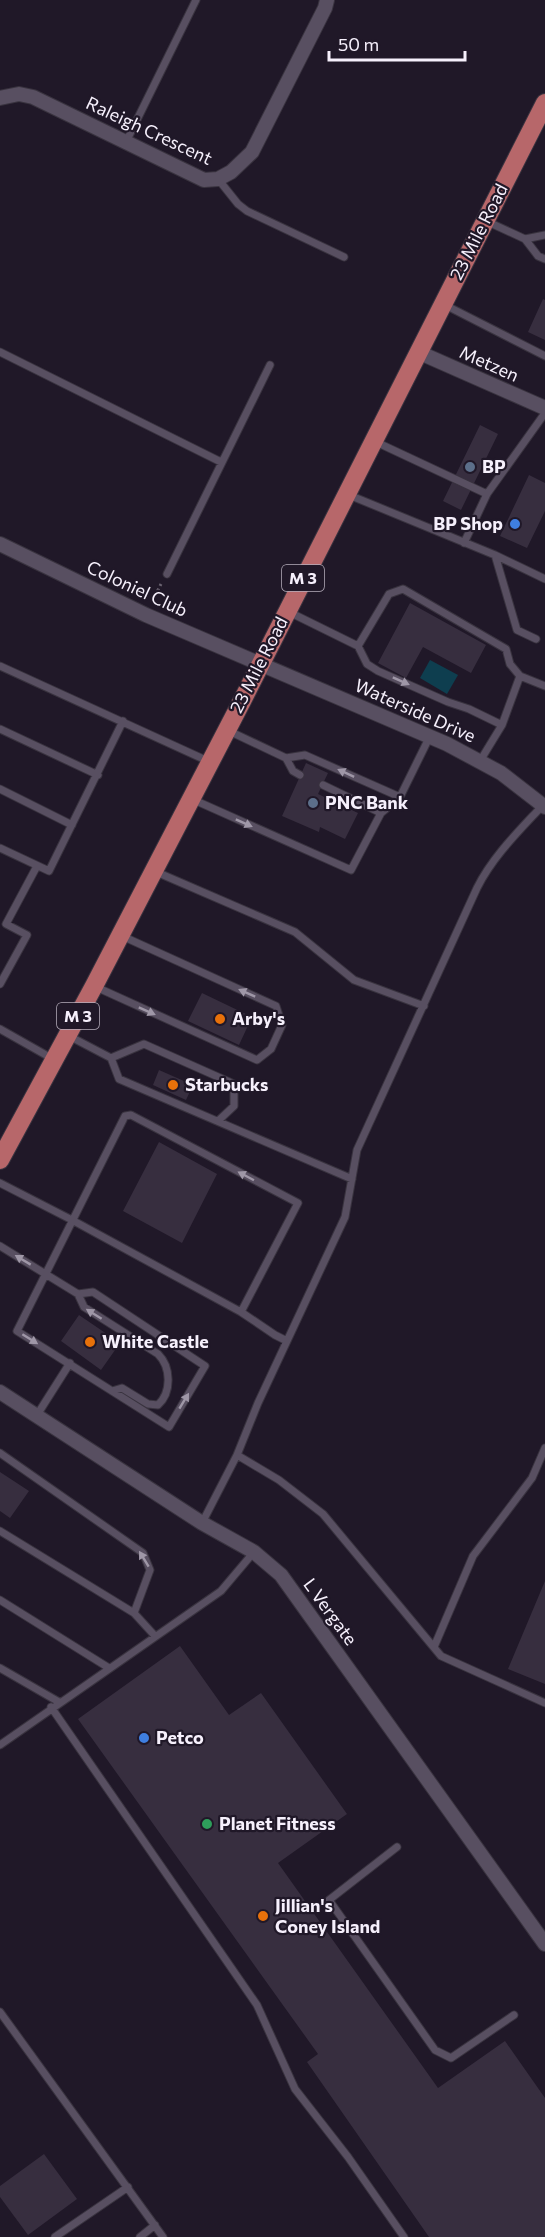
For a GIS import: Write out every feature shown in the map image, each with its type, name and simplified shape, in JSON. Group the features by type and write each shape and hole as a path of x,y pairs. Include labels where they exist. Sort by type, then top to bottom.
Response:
{"main road":[{"name":"23 Mile Road","path":"0,1160 154,871 545,103"}],"street":[{"name":"Raleigh Crescent","path":"0,98 19,94 33,97 204,180 218,179 231,172 252,152 327,0"},
{"name":"Metzen","path":"418,352 545,408"},
{"name":"Coloniel Club","path":"0,544 146,615 261,663"},
{"name":"Waterside Drive","path":"261,663 480,760 544,806"},
{"name":"L Vergate","path":"0,1393 202,1523 254,1552 281,1575 545,1944"}],"lane":[{"path":"126,142 196,0"},
{"path":"218,179 238,204 247,211 344,258"},
{"path":"486,220 525,239 538,256 545,259"},
{"path":"525,239 545,236"},
{"path":"442,304 545,356"},
{"path":"0,352 222,462"},
{"path":"167,573 270,364"},
{"path":"464,543 488,494 545,413"},
{"path":"373,441 488,494"},
{"path":"346,494 495,555 545,579"},
{"path":"495,555 517,630 536,639"},
{"path":"357,646 388,594 403,590 506,649 510,664 520,676 545,686"},
{"path":"287,611 357,646 367,664 378,671 502,725"},
{"path":"0,666 210,762"},
{"path":"480,760 502,725 520,676"},
{"path":"0,848 49,872 123,721"},
{"path":"0,729 98,775"},
{"path":"226,730 286,758 305,755 400,798"},
{"path":"191,799 351,870 381,813 400,798 430,736"},
{"path":"286,758 293,771 300,775"},
{"path":"323,785 381,813"},
{"path":"0,789 72,825"},
{"path":"202,1523 237,1455 345,1217 357,1150 485,871 544,806"},
{"path":"0,984 27,935 3,923 37,866"},
{"path":"154,871 295,932 354,980 424,1006"},
{"path":"94,986 257,1060 271,1049 282,1025 276,1006 120,935"},
{"path":"0,1029 54,1059"},
{"path":"67,1035 111,1058 118,1079 352,1179"},
{"path":"111,1058 144,1044 234,1084 234,1106 218,1121"},
{"path":"78,1294 93,1292 205,1366 169,1427 17,1331 125,1116 131,1115 298,1203 241,1312"},
{"path":"0,1183 241,1312 274,1335 287,1341"},
{"path":"0,1246 78,1294 84,1307 164,1360 167,1368 166,1394 158,1405 148,1404 122,1388 112,1391"},
{"path":"37,1415 70,1363"},
{"path":"434,1647 473,1556 532,1478 545,1448"},
{"path":"0,1453 142,1553 150,1570 134,1613"},
{"path":"237,1455 279,1480 323,1514 441,1656 545,1703"},
{"path":"0,1531 134,1613 155,1636"},
{"path":"0,1745 51,1707 221,1591 254,1552"},
{"path":"0,1600 109,1668"},
{"path":"0,1668 59,1702"},
{"path":"51,1707 257,2005 295,2089 348,2157 404,2237"},
{"path":"398,1847 329,1900 435,2050 451,2058 514,2015"},
{"path":"0,2012 163,2237"},
{"path":"55,2237 128,2187"},
{"path":"140,2237 154,2226"}],"path":[{"path":"146,615 167,573"}],"water":[{"path":"430,660 458,675 447,694 420,678"}],"building":[{"path":"543,299 545,300 545,340 528,332"},
{"name":"BP","path":"480,425 498,434 461,510 443,501"},
{"path":"529,475 545,483 545,511 527,548 500,536"},
{"path":"410,603 486,645 471,673 423,647 406,678 378,663"},
{"name":"PNC Bank","path":"306,763 328,773 318,794 358,813 345,839 320,827 319,832 282,816"},
{"name":"Arby's","path":"202,993 252,1017 239,1045 188,1021"},
{"name":"Starbucks","path":"159,1070 193,1085 186,1100 153,1085"},
{"path":"159,1142 217,1174 182,1243 123,1211"},
{"name":"White Castle","path":"79,1315 120,1343 101,1370 61,1341"},
{"path":"0,1472 29,1491 10,1518 0,1511"},
{"path":"545,1581 545,1684 508,1669"},
{"path":"180,1646 229,1715 261,1693 347,1814 278,1863 438,2088 505,2041 545,2098 545,2237 429,2237 307,2062 318,2054 78,1719"},
{"path":"44,2154 77,2199 28,2235 0,2197 0,2186"}],"place":[{"name":"BP","path":"470,467"},
{"name":"BP Shop","path":"515,524"},
{"name":"PNC Bank","path":"313,803"},
{"name":"Arby's","path":"220,1019"},
{"name":"Starbucks","path":"173,1085"},
{"name":"White Castle","path":"90,1342"},
{"name":"Petco","path":"144,1738"},
{"name":"Planet Fitness","path":"207,1824"},
{"name":"Jillian's Coney Island","path":"263,1916"}]}
